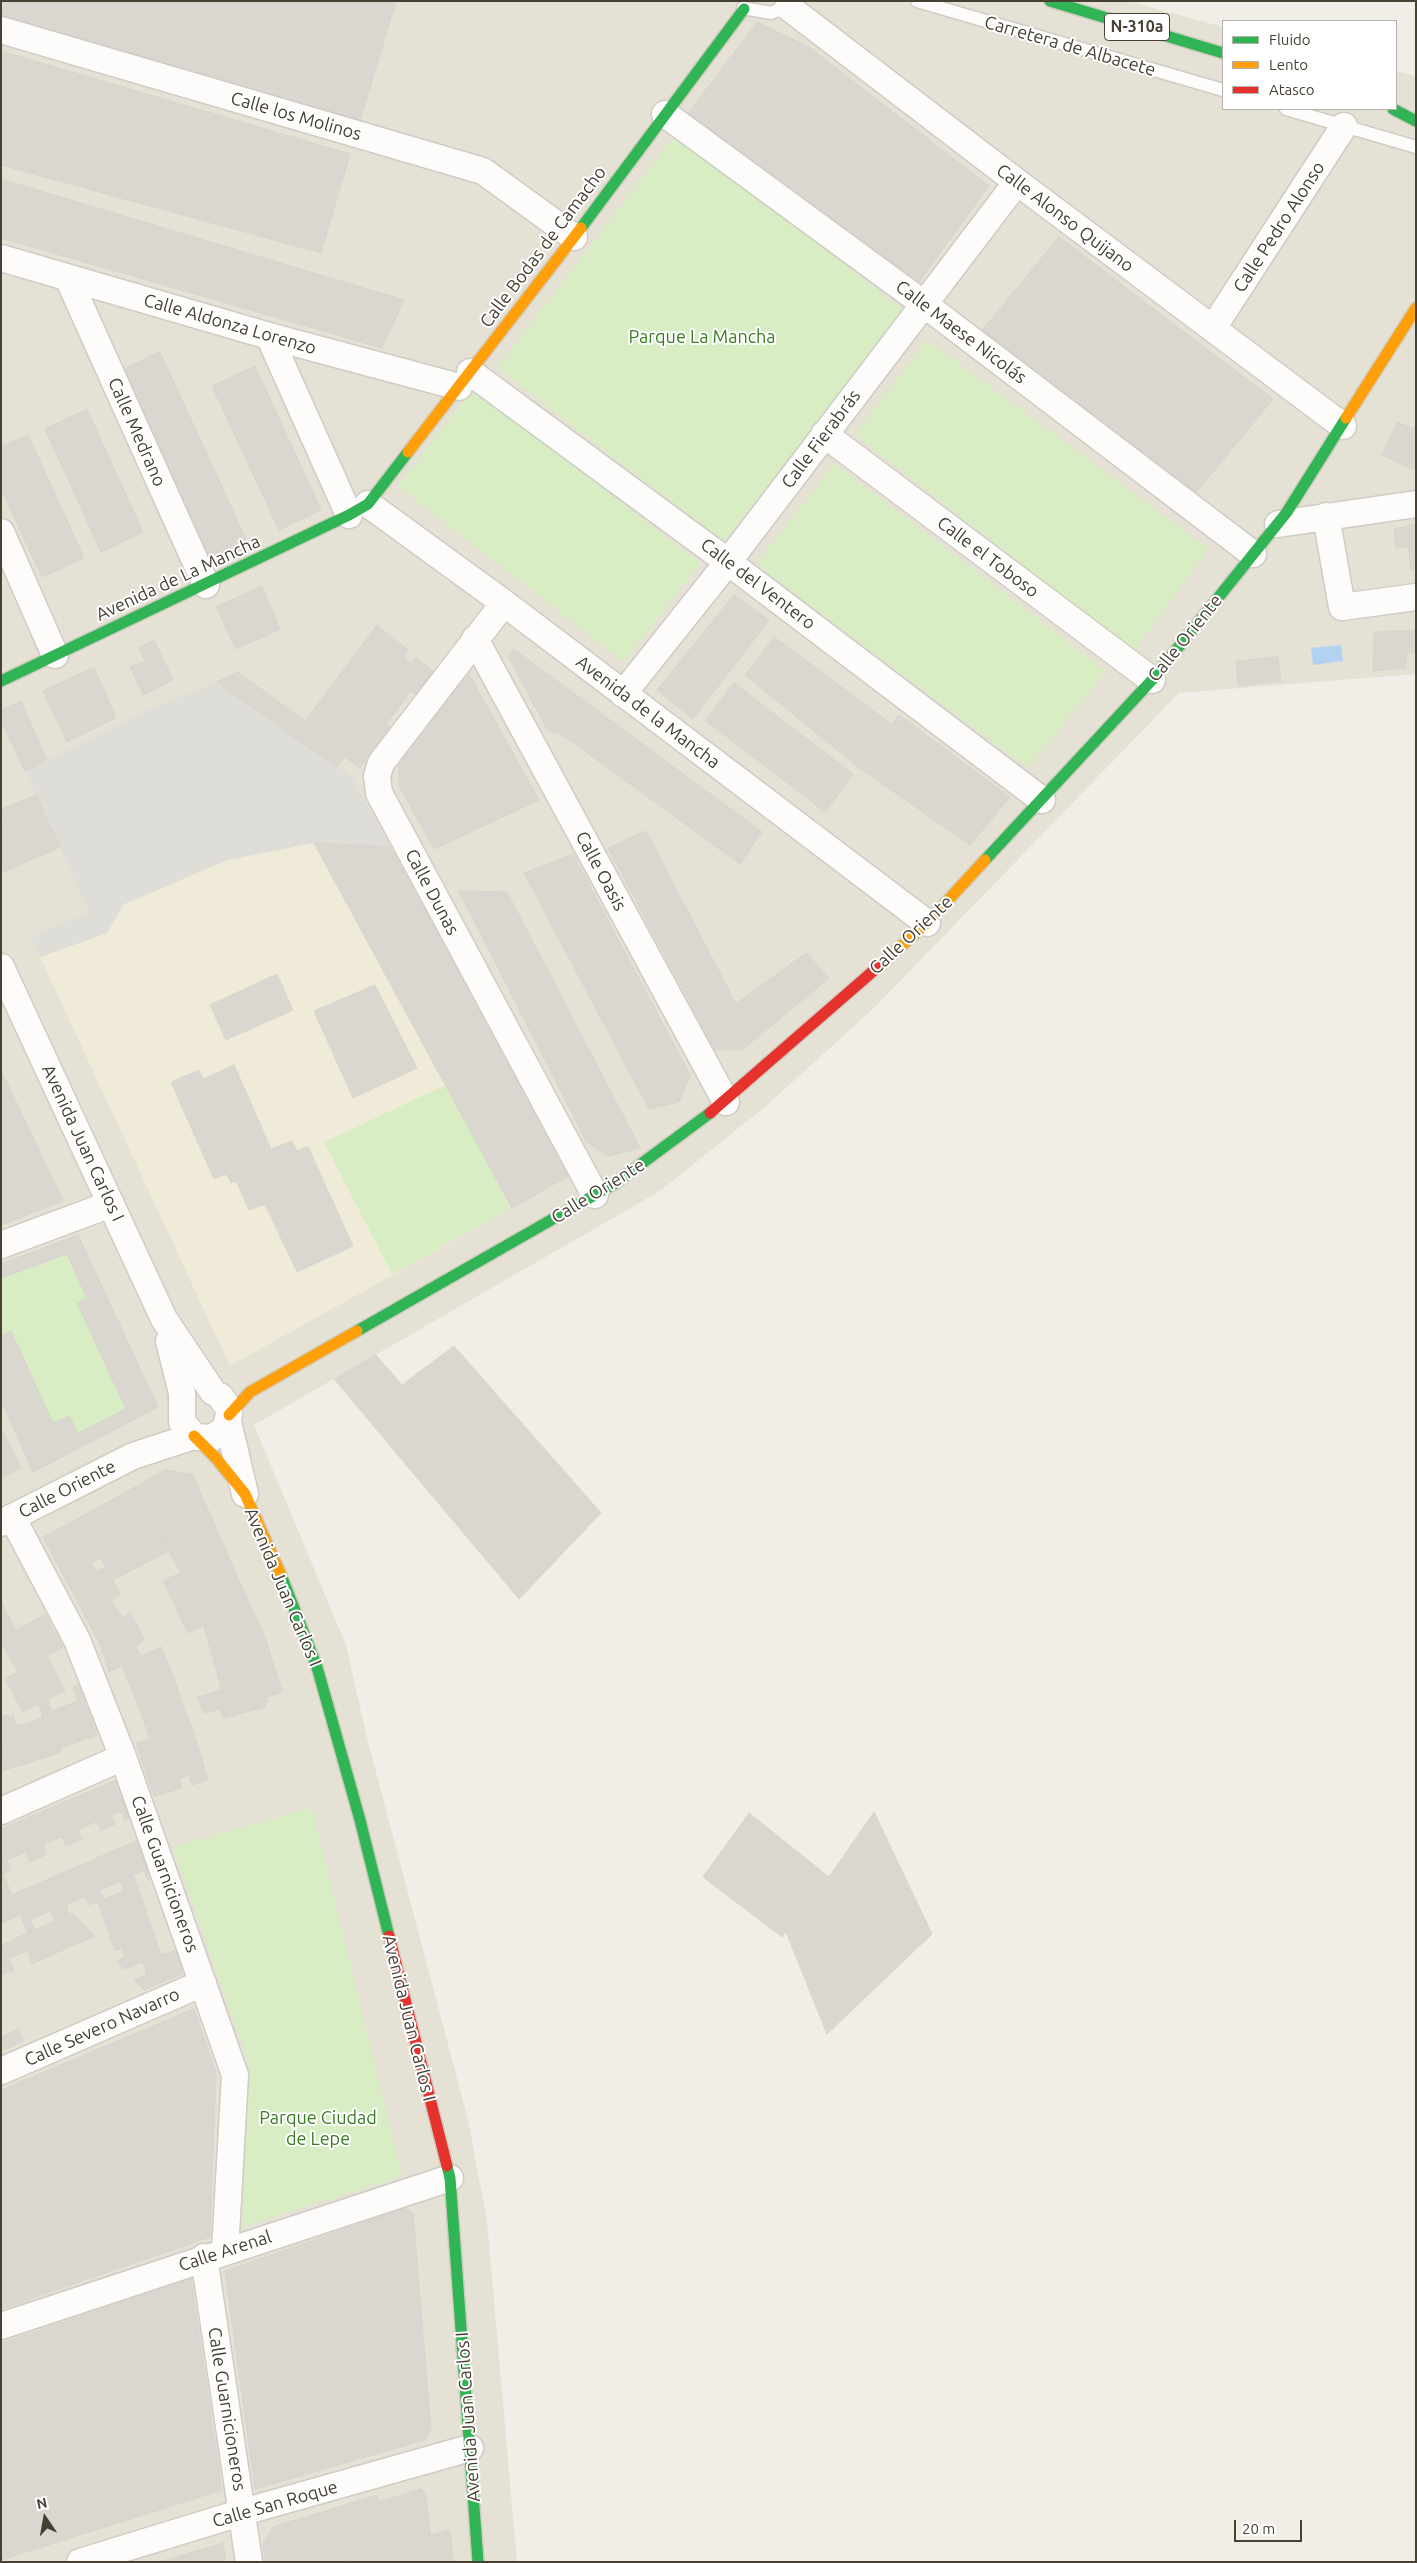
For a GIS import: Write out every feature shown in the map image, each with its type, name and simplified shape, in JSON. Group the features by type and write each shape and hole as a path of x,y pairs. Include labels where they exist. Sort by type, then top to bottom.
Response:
{"main road":[{"name":"N-310a","path":"1050,1 1222,53"},
{"name":"Calle Bodas de Camacho","path":"358,510 465,380 574,237 665,114 742,5"},
{"path":"1395,110 1416,121"},
{"name":"Calle Oriente","path":"229,1418 250,1392 614,1184 726,1102 927,922 1152,680 1278,524 1343,426 1416,308"},
{"name":"Avenida de La Mancha","path":"1,681 206,585 358,510"},
{"name":"Avenida Juan Carlos I","path":"195,1436 216,1458 245,1494 297,1611 317,1667 360,1820 450,2178 478,2562"}],"street":[{"name":"Calle Alonso Quijano","path":"791,4 1017,182 1343,426"},
{"name":"Calle los Molinos","path":"1,30 483,171 574,237"},
{"name":"Calle Maese Nicolás","path":"665,114 924,304 1253,554"},
{"name":"Calle Pedro Alonso","path":"1213,328 1344,126"},
{"name":"Calle Fierabrás","path":"623,694 728,562 1017,182"},
{"name":"Calle Aldonza Lorenzo","path":"1,258 269,336 465,380"},
{"name":"Calle Medrano","path":"68,278 206,585"},
{"path":"269,336 358,510"},
{"name":"Calle del Ventero","path":"465,380 728,562 1042,800"},
{"name":"Calle el Toboso","path":"824,434 1152,680"},
{"path":"1278,524 1416,504"},
{"name":"Avenida de la Mancha","path":"358,510 504,603 927,922"},
{"path":"1326,516 1342,607 1416,597"},
{"path":"1,532 55,655"},
{"name":"Calle Dunas","path":"504,603 382,763 377,776 379,793 595,1195"},
{"name":"Calle Oasis","path":"475,639 726,1102"},
{"name":"Avenida Juan Carlos I","path":"1,966 164,1320"},
{"path":"1,1245 111,1204"},
{"path":"164,1320 214,1392 225,1400 245,1494"},
{"path":"164,1320 182,1393 182,1422 195,1436 212,1438 225,1429 229,1418"},
{"path":"182,1410 184,1403 199,1391 250,1392"},
{"name":"Calle Oriente","path":"133,1456 173,1422 182,1410"},
{"name":"Calle Oriente","path":"7,1520 133,1456 195,1436"},
{"name":"Calle Guarnicioneros","path":"7,1520 77,1640 123,1757 235,2074 214,2254 248,2562"},
{"path":"1,1811 123,1757"},
{"name":"Calle Severo Navarro","path":"1,2071 203,1983"},
{"name":"Calle Arenal","path":"1,2326 214,2254 450,2178"},
{"name":"Calle San Roque","path":"80,2562 243,2512 470,2448"}],"lane":[{"name":"Carretera de Albacete","path":"917,1 1222,90"},
{"path":"742,5 771,13 791,4"},
{"path":"1289,110 1416,147"}],"shaded area":[{"path":"1,1 1128,1 1222,27 1222,110 1397,110 1397,71 1416,76 1416,674 1179,693 874,1008 766,1106 660,1191 254,1425 346,1645 366,1734 468,2120 487,2221 517,2562 1,2562"},
{"path":"217,682 352,777 390,847 314,843 227,860 124,904 107,933 40,957 31,937 89,912 25,771 150,709"},
{"path":"314,843 512,1208 230,1366 40,957 106,933 124,904 180,881 195,872 227,860"}],"green space":[{"name":"Parque La Mancha","path":"676,134 905,312 724,541 497,368"},
{"path":"927,340 1208,549 1134,651 855,435"},
{"path":"473,389 700,563 624,662 398,486"},
{"path":"835,464 1106,671 1028,768 756,564"},
{"path":"446,1085 512,1208 392,1274 324,1142"},
{"path":"67,1254 87,1298 77,1304 126,1409 78,1433 53,1423 11,1331 1,1336 1,1278"},
{"name":"Parque Ciudad de Lepe","path":"312,1808 402,2176 242,2227 250,2066 173,1847"}],"water":[{"path":"1341,645 1343,661 1313,665 1311,648"}],"building":[{"path":"1,1 396,1 356,134 1,15"},
{"path":"757,22 809,47 989,186 916,286 686,116"},
{"path":"1,51 350,154 321,253 1,165"},
{"path":"1,179 404,300 382,348 1,238"},
{"path":"1059,237 1273,399 1187,504 979,334"},
{"path":"160,352 249,546 207,565 117,372"},
{"path":"255,366 321,510 279,530 212,386"},
{"path":"87,409 143,532 101,552 45,429"},
{"path":"1397,422 1414,429 1416,424 1416,464 1413,470 1382,455"},
{"path":"28,435 84,558 42,577 1,489 1,447"},
{"path":"1416,524 1416,569 1411,570 1408,546 1396,548 1394,529"},
{"path":"262,586 280,629 236,649 216,607"},
{"path":"734,595 769,620 693,719 657,690"},
{"path":"377,625 408,650 404,657 411,663 416,657 434,672 417,695 411,691 386,724 391,727 360,768 345,757 336,767 217,682 238,672 305,721"},
{"path":"1416,630 1416,652 1406,653 1406,668 1373,671 1374,632"},
{"path":"774,637 893,725 858,767 745,675"},
{"path":"154,640 173,680 143,695 130,667 145,661 139,648"},
{"path":"514,649 762,832 740,864 561,734 548,731 508,656"},
{"path":"1278,657 1281,681 1238,686 1236,661"},
{"path":"94,667 116,718 67,742 43,691"},
{"path":"469,674 539,800 434,849 399,786 399,766 411,746"},
{"path":"734,683 853,774 825,812 705,720"},
{"path":"21,701 47,760 25,771 1,721 1,710"},
{"path":"899,715 1010,797 970,845 858,767"},
{"path":"36,795 60,847 3,872 1,809"},
{"path":"646,831 736,1004 806,953 829,978 742,1050 715,1050 608,848"},
{"path":"314,843 390,847 572,1174 512,1208"},
{"path":"573,854 690,1075 679,1102 649,1109 524,873"},
{"path":"459,891 507,892 640,1148 607,1156 586,1141"},
{"path":"277,974 293,1010 226,1040 210,1005"},
{"path":"375,985 417,1068 353,1098 314,1011"},
{"path":"234,1065 271,1149 292,1141 297,1151 308,1147 353,1246 297,1272 265,1204 249,1210 236,1181 231,1183 226,1174 214,1179 171,1082 199,1070 203,1079"},
{"path":"1,1070 63,1201 1,1225"},
{"path":"78,1235 158,1407 33,1472 1,1400 1,1336 11,1331 53,1423 69,1416 78,1433 126,1409 77,1303 87,1298 67,1254 1,1278 1,1264"},
{"path":"454,1346 601,1513 519,1599 334,1379 376,1355 402,1385"},
{"path":"1,1428 21,1468 1,1478"},
{"path":"165,1470 193,1475 200,1492 150,1516 135,1487"},
{"path":"135,1487 169,1551 113,1580 79,1518"},
{"path":"200,1492 213,1521 165,1544 150,1516"},
{"path":"79,1518 101,1558 91,1563 96,1572 106,1567 120,1594 111,1600 122,1618 130,1613 145,1640 136,1646 141,1656 109,1672 101,1646 43,1537"},
{"path":"213,1521 226,1551 181,1573 165,1544"},
{"path":"226,1551 250,1605 188,1633 163,1581"},
{"path":"1,1602 16,1630 45,1615 63,1647 18,1672 1,1641"},
{"path":"250,1605 266,1640 277,1675 222,1691 204,1626"},
{"path":"161,1647 170,1668 129,1684 122,1665"},
{"path":"47,1656 56,1673 15,1697 5,1679"},
{"path":"170,1668 177,1687 137,1702 129,1684"},
{"path":"56,1673 65,1691 23,1712 15,1697"},
{"path":"277,1675 282,1692 267,1697 268,1702 264,1702 266,1707 223,1718 221,1709 204,1713 198,1697"},
{"path":"78,1684 97,1735 78,1742 65,1706 78,1701 73,1687"},
{"path":"177,1687 183,1707 144,1722 137,1702"},
{"path":"48,1701 52,1711 65,1706 78,1742 60,1748 44,1703"},
{"path":"44,1703 61,1752 43,1758 30,1722 43,1717 39,1705"},
{"path":"183,1707 192,1727 150,1739 144,1722"},
{"path":"8,1715 25,1764 8,1769 1,1750 1,1717"},
{"path":"13,1716 17,1726 30,1722 43,1758 25,1764 9,1717"},
{"path":"192,1727 208,1780 192,1785 189,1775 179,1779 182,1788 154,1796 136,1743"},
{"path":"1,1750 8,1769 1,1772"},
{"path":"116,1780 130,1818 125,1821 122,1811 111,1815 115,1825 101,1831 97,1821 78,1830 82,1839 66,1846 62,1837 43,1844 47,1854 30,1862 26,1852 7,1860 11,1870 3,1874 12,1895 138,1840 152,1878 148,1880 144,1870 133,1875 137,1885 124,1891 120,1881 100,1890 104,1899 89,1905 85,1896 66,1905 69,1914 54,1920 50,1911 31,1920 34,1929 28,1933 20,1915 2,1923 1,1829"},
{"path":"874,1812 932,1934 827,2034 786,1932 782,1937 703,1877 749,1813 829,1877"},
{"path":"137,1885 161,1955 177,1950 183,1969 181,1974 144,1990 134,1980 147,1975 143,1962 124,1969 117,1961 125,1957 122,1948 115,1951 98,1902"},
{"path":"73,1913 94,1936 32,1964 23,1935"},
{"path":"23,1935 28,1951 9,1958 14,1970 1,1975 1,1945"},
{"path":"194,2009 216,2072 210,2237 1,2309 1,2090"},
{"path":"19,2029 23,2041 1,2051 1,2037"},
{"path":"406,2208 413,2213 431,2431 425,2440 255,2489 225,2271"},
{"path":"191,2279 222,2490 1,2560 1,2343"},
{"path":"421,2489 426,2494 430,2535 342,2562 265,2562 263,2543 273,2527 377,2495 378,2502"},
{"path":"450,2530 453,2562 342,2562 430,2535"},
{"path":"223,2543 226,2562 159,2562"}],"traffic: fast":[{"path":"1050,1 1222,53"},
{"path":"581,228 744,9"},
{"path":"1395,110 1416,121"},
{"path":"985,860 1152,680 1287,512 1346,418"},
{"path":"1,681 349,515 368,504 408,452"},
{"path":"357,1331 614,1184 710,1113"},
{"path":"281,1575 317,1667 360,1820 389,1936"},
{"path":"447,2166 450,2178 478,2562"}],"traffic: slow":[{"path":"408,452 581,228"},
{"path":"1346,418 1416,308"},
{"path":"879,966 927,923 985,860"},
{"path":"229,1415 250,1392 357,1331"},
{"path":"194,1436 216,1458 245,1494 281,1575"}],"traffic: jam":[{"path":"710,1113 879,966"},
{"path":"389,1936 447,2166"}]}
